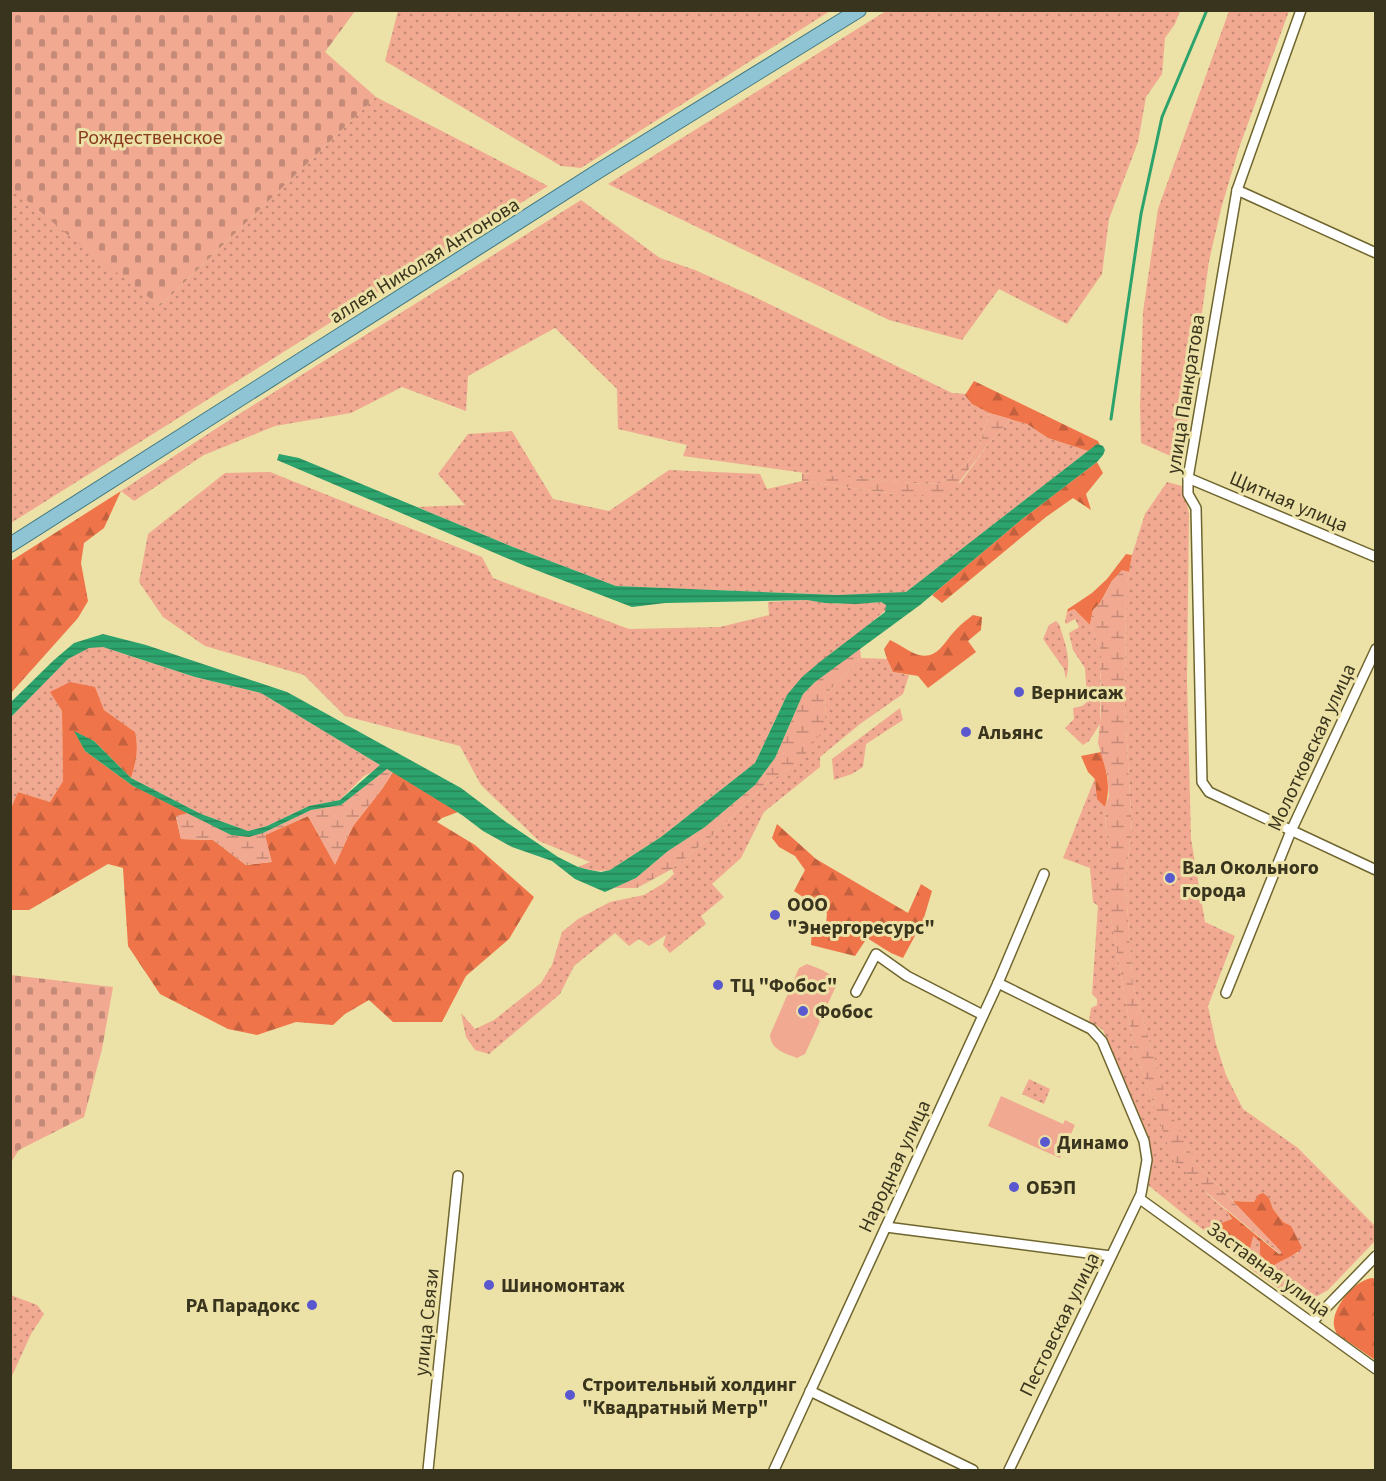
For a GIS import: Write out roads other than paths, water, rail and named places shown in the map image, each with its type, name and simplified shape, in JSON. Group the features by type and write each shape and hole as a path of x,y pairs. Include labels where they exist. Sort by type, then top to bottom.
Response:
{"main road":[{"name":"аллея Николая Антонова","path":"10,544 600,170 859,10"}],"street":[{"name":"улица Панкратова","path":"1291,831 1209,792 1202,782 1196,508 1188,494 1188,478 1237,190 1301,10"},
{"path":"1237,190 1376,253"},
{"name":"Щитная улица","path":"1188,478 1376,557"},
{"name":"Молотковская улица","path":"1226,993 1291,831 1376,649"},
{"path":"1291,831 1376,870"},
{"name":"Народная улица","path":"774,1470 998,983 1044,874"},
{"path":"856,992 876,954 907,976 983,1015"},
{"name":"Пестовская улица","path":"998,983 1084,1024 1102,1041 1144,1141 1147,1160 1141,1196 1009,1470"},
{"name":"улица Связи","path":"428,1470 458,1176"},
{"name":"Заставная улица","path":"1141,1196 1376,1369"},
{"path":"885,1227 1111,1256"},
{"path":"1312,1322 1376,1256"},
{"path":"810,1391 973,1470"}],"waterway":[{"path":"1111,419 1141,214 1162,117 1207,10"}],"place":[{"name":"Вернисаж","path":"1019,692"},
{"name":"Альянс","path":"966,732"},
{"name":"Вал Окольного города","path":"1170,878"},
{"name":"ООО \"Энергоресурс\"","path":"775,915"},
{"name":"ТЦ \"Фобос\"","path":"718,985"},
{"name":"Фобос","path":"803,1011"},
{"name":"Динамо","path":"1045,1142"},
{"name":"ОБЭП","path":"1014,1187"},
{"name":"Шиномонтаж","path":"489,1285"},
{"name":"РА Парадокс","path":"312,1305"},
{"name":"Строительный холдинг \"Квадратный Метр\"","path":"570,1395"}],"park label":[{"name":"Рождественское","path":"150,137"}]}
